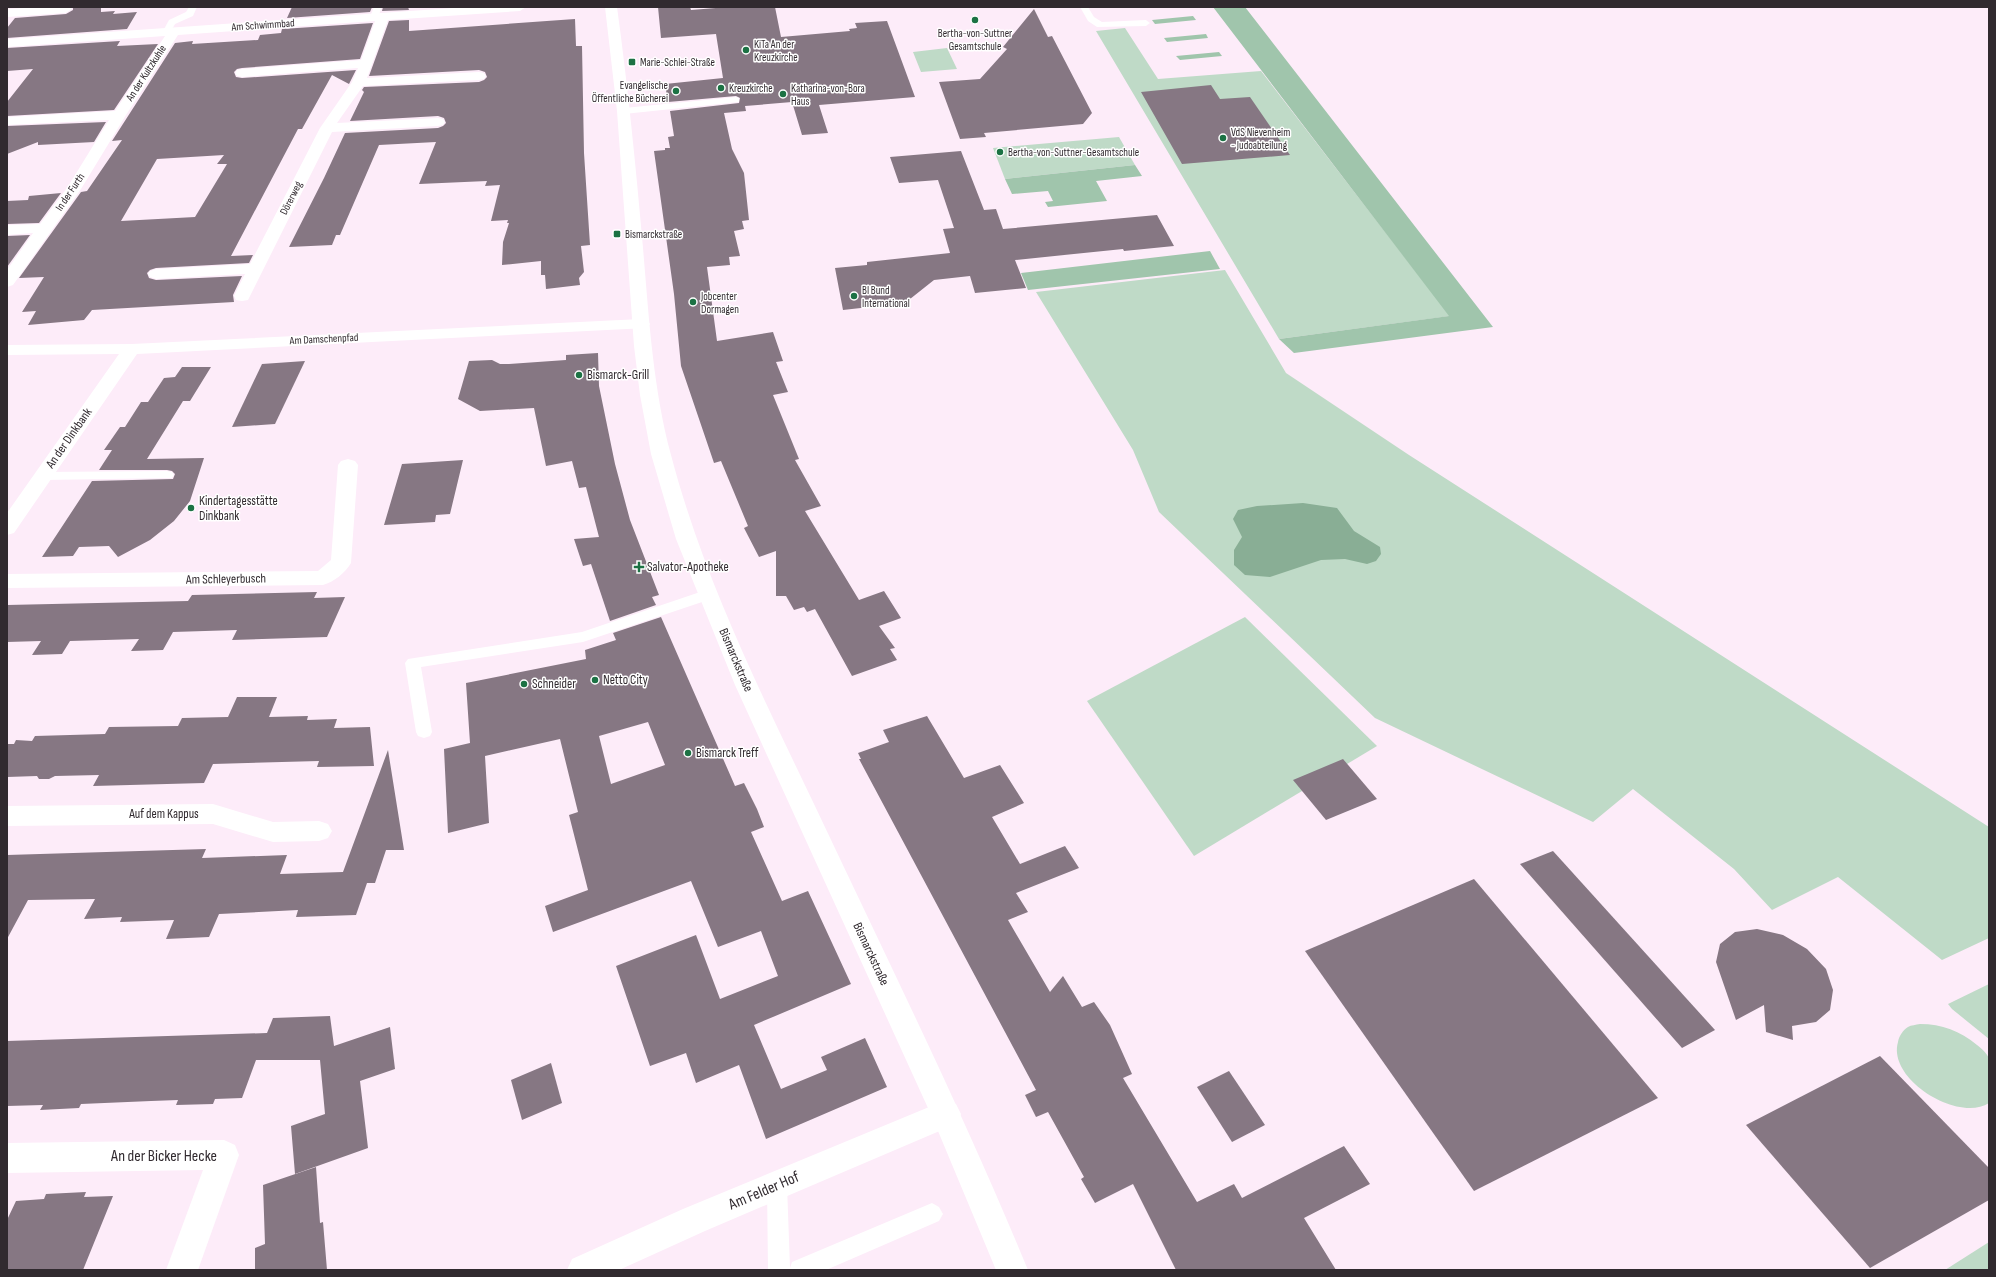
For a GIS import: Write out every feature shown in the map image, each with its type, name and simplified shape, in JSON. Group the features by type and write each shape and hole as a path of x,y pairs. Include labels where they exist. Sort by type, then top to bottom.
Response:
{"street":[{"name":"Am Schwimmbad","path":"7,43 378,14 520,7"},
{"name":"Bismarckstraße","path":"611,7 624,111 641,324 649,395 661,454 686,539 746,685 946,1114 1012,1270"},
{"path":"7,13 67,8"},
{"path":"42,41 67,8"},
{"name":"Dörerweg","path":"242,296 327,128 358,82 366,63 378,14"},
{"name":"An der Kultzkuhle","path":"93,156 171,31"},
{"path":"242,73 366,63"},
{"path":"358,82 479,76"},
{"path":"7,109 43,106 36,119"},
{"name":"An der Kultzkuhle","path":"7,121 119,115"},
{"path":"327,128 438,122"},
{"name":"In der Furth","path":"7,282 74,189 93,156"},
{"path":"7,230 45,228"},
{"path":"156,274 255,268"},
{"name":"Am Damschenpfad","path":"7,350 132,349 641,324"},
{"name":"An der Dinkbank","path":"7,528 132,349"},
{"name":"Am Schleyerbusch","path":"7,581 323,578 341,563 348,465"},
{"name":"Auf dem Kappus","path":"7,816 213,814 273,832 319,831"},
{"name":"Am Felder Hof","path":"583,1270 777,1185 946,1114"},
{"name":"An der Bicker Hecke","path":"7,1158 224,1155 182,1270"}],"lane":[{"path":"171,31 172,22 190,14 193,7"},
{"path":"1084,7 1091,19 1100,25 1146,23"},
{"path":"624,111 736,100"},
{"path":"43,476 167,475"},
{"path":"424,732 414,663 583,637 709,594"},
{"path":"777,1185 779,1270"},
{"path":"800,1270 932,1214"}],"shaded area":[{"path":"1213,7 1245,7 1493,327 1294,353 1279,339 1449,316"},
{"path":"1193,16 1196,20 1155,24 1152,20"},
{"path":"1125,28 1158,79 1261,71 1450,316 1279,339 1096,31"},
{"path":"1206,34 1208,38 1167,42 1164,38"},
{"path":"947,48 957,69 921,72 913,52"},
{"path":"1219,52 1222,56 1180,60 1176,56"},
{"path":"1119,137 1135,165 1005,179 993,148"},
{"path":"1135,165 1142,176 1096,181 1107,201 1048,207 1045,202 1053,201 1048,191 1012,194 1005,179"},
{"path":"1210,251 1220,269 1028,290 1021,273"},
{"path":"1225,270 1286,373 1409,455 1989,827 1989,938 1942,960 1838,877 1772,910 1734,869 1633,789 1593,822 1375,718 1159,512 1133,450 1036,292"},
{"path":"1303,503 1337,508 1354,531 1380,547 1381,554 1376,561 1367,564 1345,559 1321,560 1270,577 1245,575 1234,565 1234,550 1242,537 1233,519 1238,510 1257,506"},
{"path":"1245,617 1377,746 1194,856 1087,701"},
{"path":"1989,984 1989,1039 1952,1009 1948,1004"},
{"path":"1920,1024 1936,1025 1957,1032 1971,1040 1986,1053 1990,1063 1989,1103 1976,1108 1960,1107 1944,1102 1928,1094 1914,1083 1903,1070 1897,1056 1898,1042 1900,1035 1906,1028"},
{"path":"1989,1242 1989,1270 1945,1270"}],"building":[{"path":"73,7 101,7 101,12 115,11 113,14 137,12 127,29 7,38 7,28 15,18 66,14 73,10"},
{"path":"292,7 372,7 370,12 287,18"},
{"path":"383,7 408,7 409,10 382,11"},
{"path":"658,7 690,7 691,10 728,7 775,7 781,37 850,31 849,29 857,28 855,23 887,21 915,97 819,105 828,133 802,135 792,102 745,106 746,111 724,113 732,149 744,173 749,220 742,221 744,229 734,231 740,256 729,257 730,265 707,267 717,341 773,332 783,361 776,362 788,392 773,395 799,459 795,460 821,506 805,511 859,600 884,591 901,618 879,626 895,648 890,649 897,660 852,676 815,609 807,612 804,607 794,610 786,596 776,596 776,551 759,557 744,528 748,526 721,461 714,463 681,366 674,294 654,151 670,148 668,137 674,136 670,111 739,103 740,98 736,96 668,102 665,84 723,78 716,34 661,38"},
{"path":"1034,9 1048,37 1052,36 1092,113 1083,124 984,133 986,137 960,139 939,82 980,79 1007,49 1003,47"},
{"path":"575,19 576,46 582,46 584,153 590,245 581,246 584,272 579,278 580,285 546,289 545,275 541,275 541,261 502,265 503,242 509,223 507,223 508,220 491,221 500,185 485,186 487,181 419,184 436,142 379,145 340,235 336,235 332,245 289,247 345,133 438,128 446,123 444,118 438,116 350,121 364,92 362,90 364,87 479,82 487,77 485,72 479,70 369,76 389,21 409,20 409,31"},
{"path":"373,23 360,59 242,68 237,69 234,72 236,77 242,78 356,70 349,84 332,75 302,129 298,129 231,256 253,255 249,263 156,268 147,273 149,278 156,280 242,276 233,295 234,302 92,310 84,320 28,325 36,311 22,312 44,277 19,278 81,192 87,191 122,140 112,141 175,43 193,41 192,44 258,40 260,35 281,33 282,29","holes":["224,155 217,164 227,164 195,217 121,221 157,159"]},
{"path":"120,41 117,46 158,44 114,110 7,116 7,102 33,69 7,71 7,48"},
{"name":"VdS Nievenheim - Judoabteilung","path":"1211,85 1220,99 1250,97 1290,155 1182,164 1141,92"},
{"path":"106,122 94,142 38,145 38,142 7,154 7,126"},
{"path":"961,151 984,210 996,209 1003,229 1157,215 1174,246 1124,251 1123,249 1015,260 1026,288 975,293 970,276 934,280 905,303 843,310 835,268 867,265 867,262 950,253 943,229 954,228 938,180 899,183 890,157"},
{"path":"61,193 39,223 7,224 7,201 28,200 29,196"},
{"path":"30,235 7,267 7,236"},
{"path":"598,353 599,386 615,464 630,520 659,595 652,597 656,605 610,621 591,564 583,566 574,539 599,537 586,487 579,488 572,461 546,466 534,408 480,411 458,399 469,361 492,360 500,364 509,364 566,360 566,355"},
{"path":"305,361 275,424 232,427 262,364"},
{"path":"182,367 211,367 190,401 183,401 147,459 204,458 190,501 174,521 150,540 118,557 109,546 79,547 73,556 42,557 92,481 173,479 175,474 172,471 167,470 99,470 112,450 104,450 120,427 125,427 141,402 148,402 164,378 175,377"},
{"path":"463,460 450,514 436,515 435,522 384,525 402,464"},
{"path":"317,592 314,598 345,597 327,637 232,640 237,630 173,632 163,650 131,651 139,639 70,641 62,654 32,655 41,641 7,642 7,605 188,601 192,595"},
{"path":"661,617 735,786 744,783 757,809 764,827 751,832 782,901 808,891 851,984 754,1025 781,1089 827,1070 821,1057 865,1038 887,1087 766,1139 739,1065 696,1083 686,1053 650,1066 616,966 696,935 720,999 778,976 761,931 718,947 691,881 553,932 545,906 588,890 569,815 578,812 560,739 485,756 489,823 448,833 444,749 470,743 466,683 586,659 585,650 616,640 613,633","holes":["648,722 665,765 611,784 599,736"]},
{"path":"237,697 277,697 269,717 308,716 307,720 337,719 334,728 370,727 374,766 317,767 319,761 213,764 204,783 93,786 99,775 55,776 49,779 39,779 37,776 7,777 7,744 14,744 16,740 32,741 35,736 105,734 109,727 178,726 182,718 228,717"},
{"path":"927,716 964,778 1000,765 1024,803 992,817 1020,864 1065,846 1079,868 1016,893 1028,912 1008,920 1050,992 1063,976 1082,1007 1094,1002 1110,1025 1132,1074 1123,1078 1197,1202 1234,1184 1242,1198 1344,1146 1370,1184 1304,1218 1336,1270 1176,1270 1133,1184 1095,1203 1081,1179 1084,1177 1048,1112 1036,1117 1025,1095 1036,1090 859,759 861,759 858,753 889,742 883,730"},
{"path":"388,750 404,850 386,850 375,883 367,883 356,915 296,917 298,910 219,914 209,937 166,939 174,920 120,922 122,917 84,919 95,899 28,900 7,939 7,855 206,849 202,858 287,855 280,874 343,872"},
{"path":"1343,759 1377,799 1326,820 1293,780"},
{"path":"1553,851 1715,1030 1682,1048 1520,864"},
{"path":"1474,879 1658,1098 1474,1191 1305,951"},
{"path":"1757,929 1783,935 1807,949 1826,969 1833,990 1830,1010 1816,1022 1792,1026 1793,1040 1766,1032 1764,1005 1736,1020 1716,962 1720,944 1735,932"},
{"path":"330,1016 334,1046 390,1027 395,1069 360,1081 368,1148 295,1174 291,1126 325,1114 320,1060 256,1060 242,1098 215,1099 213,1104 176,1105 178,1100 81,1104 79,1108 40,1110 43,1105 7,1106 7,1041 267,1033 273,1018"},
{"path":"1880,1056 1989,1168 1989,1200 1870,1268 1746,1125"},
{"path":"551,1063 562,1103 522,1120 511,1080"},
{"path":"1229,1071 1265,1125 1232,1142 1197,1087"},
{"path":"316,1167 320,1223 323,1222 327,1270 255,1270 255,1248 265,1244 263,1185"},
{"path":"86,1192 84,1197 113,1196 83,1270 7,1270 7,1220 16,1201 44,1199 46,1194"}],"place":[{"name":"Bertha-von-Suttner Gesamtschule","path":"975,20"},
{"name":"KiTa An der Kreuzkirche","path":"746,50"},
{"name":"Marie-Schlei-Straße","path":"632,62"},
{"name":"Kreuzkirche","path":"721,88"},
{"name":"Evangelische Öffentliche Bücherei","path":"676,91"},
{"name":"Katharina-von-Bora Haus","path":"783,94"},
{"name":"VdS Nievenheim - Judoabteilung","path":"1223,138"},
{"name":"Bertha-von-Suttner-Gesamtschule","path":"1000,152"},
{"name":"Bismarckstraße","path":"617,234"},
{"name":"BI Bund International","path":"854,296"},
{"name":"Jobcenter Dormagen","path":"693,302"},
{"name":"Bismarck-Grill","path":"579,375"},
{"name":"Kindertagesstätte Dinkbank","path":"191,508"},
{"name":"Salvator-Apotheke","path":"639,567"},
{"name":"Netto City","path":"595,680"},
{"name":"Schneider","path":"524,684"},
{"name":"Bismarck Treff","path":"688,753"}]}
